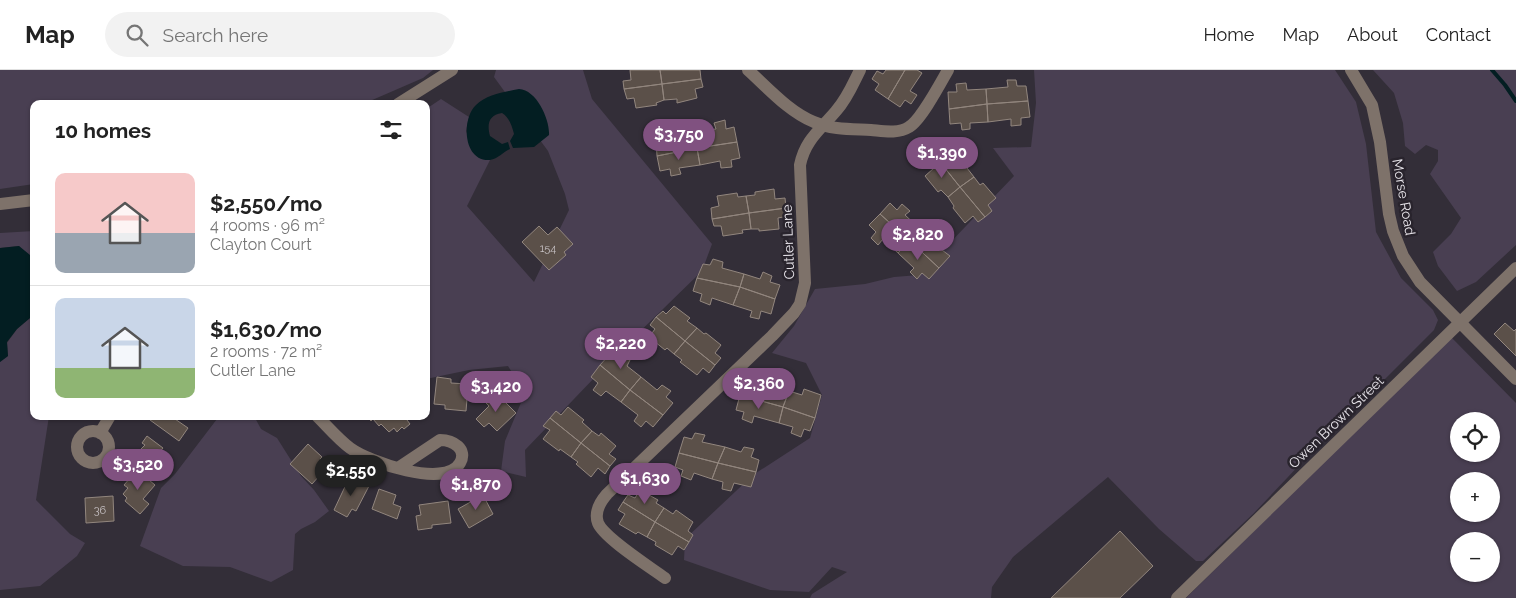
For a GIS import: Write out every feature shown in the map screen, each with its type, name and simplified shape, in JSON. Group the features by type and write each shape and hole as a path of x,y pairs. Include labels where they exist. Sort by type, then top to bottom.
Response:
{"street":[{"path":"404,100 452,70"},
{"path":"748,70 785,104 808,119 823,125 849,129 894,131 908,127 918,118 948,70"},
{"name":"Cutler Lane","path":"665,578 607,534 599,524 598,510 607,494 772,336 794,314 800,304 805,283 800,165 805,148 844,100 860,70"},
{"name":"Morse Road","path":"1352,70 1372,105 1380,142 1389,214 1398,246 1420,282 1516,379"},
{"path":"0,204 30,200"},
{"name":"Owen Brown Street","path":"1177,598 1516,268"},
{"path":"100,433 108,420"},
{"path":"321,420 351,449 383,464 398,468"}],"shaded area":[{"path":"0,70 433,70 423,78 372,100 30,100 30,185 0,189"},
{"path":"496,70 583,70 592,99 712,244 702,271 622,349 525,450 526,477 501,471 505,441 525,393 508,366 469,370 430,378 430,106 441,99 469,117 466,131 474,153 490,160 467,206 534,282 569,210 565,194 548,151 494,77"},
{"path":"1034,70 1335,70 1356,102 1366,144 1376,232 1401,278 1433,310 1438,320 1434,330 1305,459 1254,513 1203,561 1196,561 1159,529 1108,477 1013,557 992,587 991,598 810,598 812,594 847,572 832,567 809,592 770,590 684,560 685,539 753,475 810,438 822,395 806,363 772,353 794,326 815,289 865,284 894,277 919,275 1014,176 993,148 1031,147 1036,103"},
{"path":"1373,70 1516,70 1516,245 1476,282 1457,291 1438,266 1433,252 1451,234 1461,218 1430,174 1438,161 1438,150 1426,145 1415,154 1405,146 1403,123 1394,93"},
{"path":"519,89 531,94 537,100 545,114 549,135 534,147 513,148 510,141 514,134 510,122 502,113 497,114 490,121 490,136 502,144 508,142 510,149 493,159 481,159 474,154 467,138 468,120 471,111 485,98"},
{"path":"30,231 30,259 19,246 0,248 0,233"},
{"path":"19,246 30,255 30,318 17,329 7,342 8,356 0,362 0,248"},
{"path":"30,318 30,420 48,420 36,500 70,534 85,543 77,556 40,586 0,590 0,362 8,356 7,343 17,329"},
{"path":"1451,337 1516,403 1516,598 1186,598"},
{"path":"216,420 256,420 261,429 277,438 301,476 329,511 295,534 293,570 271,582 230,567 183,566 140,546 161,488 175,474"}],"building":[{"path":"630,70 660,70 662,84 624,89 623,81 631,80"},
{"path":"660,70 700,70 701,79 662,84"},
{"path":"886,70 905,70 888,99 875,90 879,84 872,79 877,71 883,74"},
{"path":"905,70 917,70 922,73 910,91 917,95 911,104 905,100 900,107 888,99"},
{"path":"701,79 703,87 695,89 697,98 677,103 677,99 664,100 662,84"},
{"path":"1007,80 1016,80 1017,86 1026,86 1028,101 987,104 986,89 1008,87"},
{"path":"966,83 967,90 986,89 987,104 949,109 948,92 957,92 956,84"},
{"path":"662,84 664,100 656,103 657,105 636,108 634,98 627,99 624,89"},
{"path":"1028,101 1030,117 1021,118 1021,125 1011,126 1011,119 988,122 987,104"},
{"path":"987,104 988,122 970,123 970,129 962,130 961,123 950,124 949,109"},
{"path":"725,120 726,129 734,127 737,142 697,148 695,132 716,129 714,123"},
{"path":"675,130 675,136 695,132 697,148 657,156 656,140 664,138 664,131"},
{"path":"737,142 740,158 731,160 732,167 721,168 720,161 700,165 697,148"},
{"path":"697,148 700,165 679,168 681,174 671,176 670,169 660,171 657,156"},
{"path":"943,151 948,157 956,151 969,166 967,168 974,177 960,187 936,157"},
{"path":"936,157 960,187 948,197 941,190 938,192 925,176 934,168 929,163"},
{"path":"974,177 980,185 983,183 996,198 988,205 992,211 985,217 960,187"},
{"path":"960,187 985,217 978,222 973,216 965,223 953,208 954,206 948,197"},
{"path":"774,189 775,199 785,198 786,208 749,213 746,196 755,195 755,192"},
{"path":"737,193 738,197 746,196 749,213 712,219 711,208 719,206 717,196"},
{"path":"890,203 897,210 902,204 910,211 905,215 920,229 910,241 880,214"},
{"path":"786,208 788,216 778,218 779,229 759,231 759,229 751,229 749,213"},
{"path":"749,213 751,229 742,230 743,233 723,236 721,226 714,226 712,219"},
{"path":"880,214 910,241 898,253 883,239 878,245 871,238 876,232 869,225"},
{"path":"539,226 548,235 557,227 573,244 564,252 566,255 549,270 522,242"},
{"path":"920,229 935,243 940,238 947,244 942,250 950,256 939,268 910,241"},
{"path":"910,241 939,268 929,279 922,273 917,279 910,272 914,268 898,253"},
{"path":"713,259 723,262 722,268 744,274 740,287 697,278 703,264 710,265"},
{"path":"763,272 772,276 770,282 780,285 775,299 740,287 744,274 760,279"},
{"path":"697,278 740,287 733,305 712,298 710,305 700,301 702,294 693,291"},
{"path":"740,287 775,299 771,314 761,311 759,319 750,317 752,311 733,305"},
{"path":"674,306 690,318 687,321 697,328 685,341 656,317 663,311 666,314"},
{"path":"656,317 685,341 674,354 667,348 665,350 649,337 655,329 650,325"},
{"path":"1505,323 1514,331 1516,329 1516,356 1494,334"},
{"path":"697,328 721,345 715,353 721,358 715,365 685,341"},
{"path":"685,341 715,365 709,373 703,368 697,375 680,362 682,360 674,354"},
{"path":"622,353 630,360 627,366 641,377 630,390 600,365 610,354 617,359"},
{"path":"600,365 630,390 621,402 606,391 601,396 593,390 598,383 591,377"},
{"path":"755,375 765,378 763,384 789,391 783,407 740,395 745,380 753,382"},
{"path":"437,377 451,379 451,383 468,384 468,387 474,387 473,400 467,399 466,411 445,409 445,405 434,404"},
{"path":"641,377 657,390 662,385 671,391 666,397 673,403 663,415 630,390"},
{"path":"804,389 821,395 815,418 783,407 789,391 802,395"},
{"path":"630,390 663,415 653,427 646,421 641,427 634,421 638,415 621,402"},
{"path":"498,395 516,413 497,431 489,423 484,427 476,419 489,406 486,403 493,396 495,398"},
{"path":"740,395 783,407 779,423 754,416 752,423 742,419 744,412 736,410"},
{"path":"568,407 584,420 582,422 592,431 581,443 550,418 556,411 561,415"},
{"path":"783,407 815,418 810,431 804,429 801,437 791,433 793,427 779,423"},
{"path":"550,418 581,443 571,457 543,439 550,430 543,426"},
{"path":"150,420 176,420 188,428 179,441"},
{"path":"374,420 407,420 410,424 404,429 402,427 397,432 394,428 389,432 381,424 379,426"},
{"path":"592,431 599,436 601,433 616,446 609,454 616,459 610,466 581,443"},
{"path":"695,433 705,435 702,442 725,447 718,463 679,453 684,437 692,439"},
{"path":"147,436 163,448 158,454 172,464 162,477 139,459 144,452 141,449 145,445 142,443"},
{"path":"581,443 610,466 605,474 598,468 591,477 576,464 578,462 571,457"},
{"path":"308,444 322,457 320,459 328,466 312,484 290,464"},
{"path":"725,447 741,452 744,447 754,449 751,457 759,460 756,472 718,463"},
{"path":"679,453 718,463 712,479 694,473 691,480 681,476 683,470 675,467"},
{"path":"718,463 756,472 751,487 734,483 731,491 722,489 723,482 712,479"},
{"path":"137,470 155,485 143,499 149,504 140,514 125,501 127,498 123,494 128,488 124,485"},
{"path":"350,476 369,486 356,511 352,509 347,517 334,510"},
{"path":"379,489 396,495 393,504 401,507 397,519 372,509"},
{"path":"640,490 658,500 656,503 664,508 655,522 623,502 628,495 635,498"},
{"path":"483,495 493,514 469,528 458,509"},
{"path":"113,496 114,521 86,523 85,498"},
{"path":"448,501 451,523 432,525 432,528 418,530 416,516 421,515 419,505"},
{"path":"623,502 655,522 647,537 638,532 636,534 619,524 625,514 618,510"},
{"path":"664,508 673,514 676,510 693,522 688,531 693,535 689,542 655,522"},
{"path":"655,522 689,542 684,550 678,546 672,555 655,545 656,542 647,537"},
{"path":"1120,531 1153,566 1120,598 1051,598"}],"waterway":[{"path":"1492,70 1516,101"}]}
